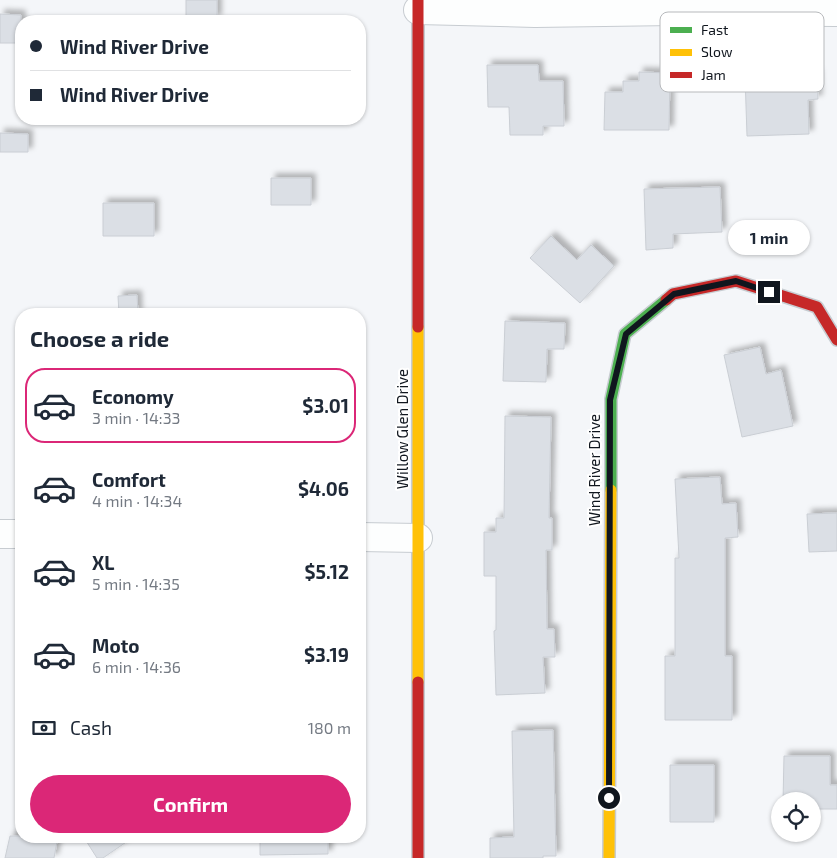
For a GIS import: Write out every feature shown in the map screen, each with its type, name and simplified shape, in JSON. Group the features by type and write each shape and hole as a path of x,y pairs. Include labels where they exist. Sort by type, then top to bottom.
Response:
{"main road":[{"name":"Willow Glen Drive","path":"418,5 418,858"},
{"name":"Wind River Drive","path":"609,858 610,400 626,334 674,294 736,281 817,306 837,340"}],"street":[{"path":"418,5 535,14 673,11 837,12"},
{"path":"0,534 15,534"},
{"path":"366,537 418,538"}],"building":[{"path":"186,0 217,0 217,15 186,15"},
{"path":"0,14 21,15 15,15 15,43 0,43"},
{"path":"487,65 538,65 539,81 563,81 564,126 543,126 543,135 510,135 509,107 488,107"},
{"path":"639,72 660,73 660,92 670,92 669,130 604,130 605,92 623,92 623,81 639,81"},
{"path":"746,92 818,92 818,99 808,100 809,134 747,136"},
{"path":"0,133 28,134 28,152 0,152"},
{"path":"271,178 311,178 311,205 271,205"},
{"path":"720,187 722,232 673,234 673,248 646,250 644,189"},
{"path":"103,203 154,203 154,236 103,236"},
{"path":"551,236 577,260 591,245 614,266 580,303 530,258"},
{"path":"137,295 138,308 119,308 118,296"},
{"path":"505,321 565,323 564,349 547,349 546,382 503,381"},
{"path":"760,347 766,374 781,370 793,426 742,437 724,355"},
{"path":"505,416 551,417 549,518 552,518 552,550 546,550 547,629 554,629 555,657 543,657 545,693 496,695 494,631 496,630 496,576 484,576 484,532 496,532 496,518 504,518"},
{"path":"720,477 722,504 736,503 738,537 725,538 725,656 732,656 732,720 665,720 665,656 675,656 675,558 679,558 675,479"},
{"path":"837,513 837,551 809,552 807,514"},
{"path":"553,730 556,856 543,856 543,858 490,858 490,838 514,837 512,731"},
{"path":"784,756 830,756 830,785 837,785 837,809 821,809 821,792 783,792"},
{"path":"670,765 714,765 714,822 670,822"},
{"path":"10,836 15,836 15,843 57,843 54,858 5,858"},
{"path":"87,843 125,843 103,858 97,858"},
{"path":"260,843 328,843 328,854 260,855"}],"traffic: fast":[{"path":"611,490 611,399 625,334 666,300"}],"traffic: slow":[{"path":"418,327 418,682"},
{"path":"609,858 611,490"}],"traffic: jam":[{"path":"418,0 418,327"},
{"path":"666,300 673,294 736,281 817,307 837,340"},
{"path":"418,682 418,858"}],"route":[{"path":"609,798 610,400 626,334 674,294 736,281 769,292"}]}
